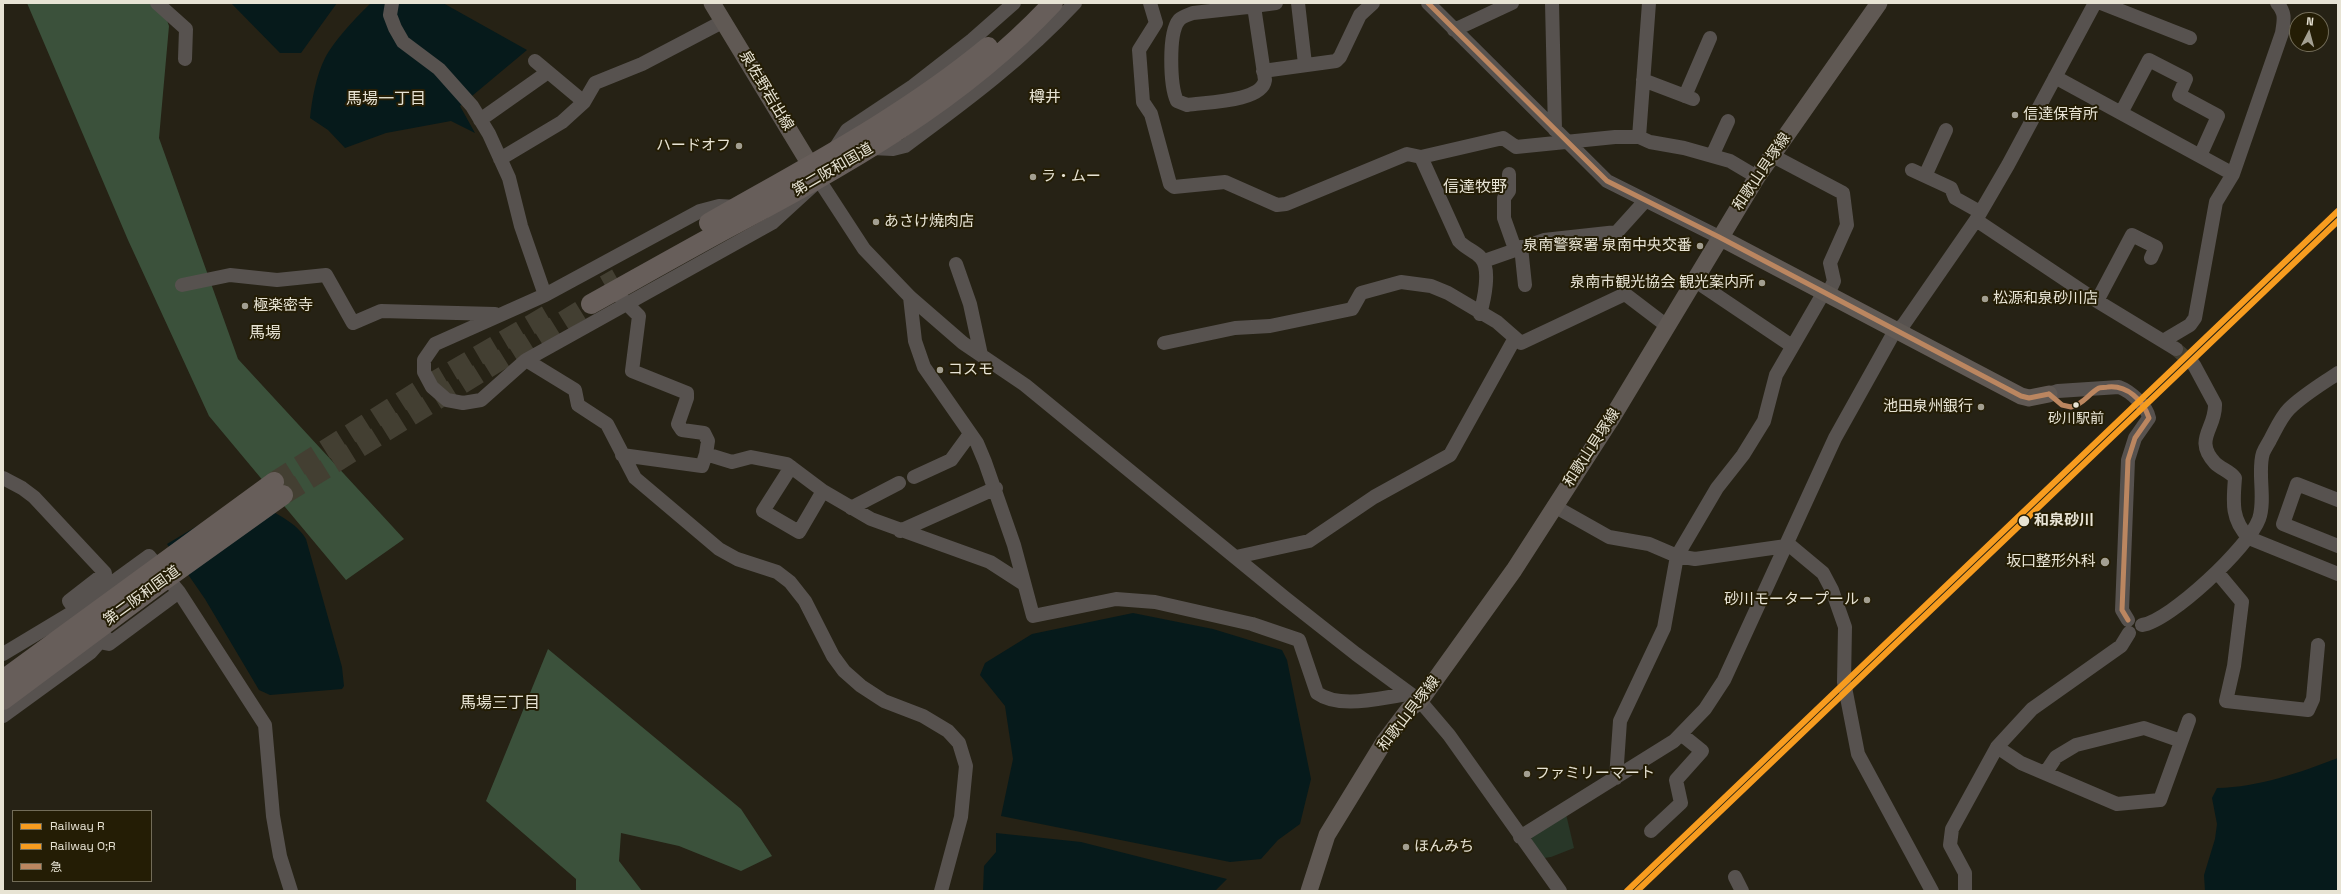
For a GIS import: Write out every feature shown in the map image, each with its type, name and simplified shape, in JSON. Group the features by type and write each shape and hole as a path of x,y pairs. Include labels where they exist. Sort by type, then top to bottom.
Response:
{"highway":[{"name":"第二阪和国道","path":"1036,3 973,60 907,109 832,154 815,173 586,299 737,207 815,173 872,148 922,116 971,79 1023,34 1053,3"},
{"name":"第二阪和国道","path":"3,680 74,638 248,520 274,492 228,515 74,638 3,700"}],"main road":[{"name":"泉佐野岩出線","path":"712,3 815,173"},
{"name":"和歌山貝塚線","path":"1309,891 1328,835 1384,742 1409,710 1414,697 1514,570 1610,421 1719,237 1757,177 1879,3"},
{"path":"1719,237 2021,396 2029,398 2049,394"}],"street":[{"path":"157,3 186,30 185,59"},
{"path":"392,3 390,15 403,42 439,69 472,106 480,120 509,178 521,226 545,295"},
{"path":"832,154 846,130 919,81 972,40 1014,3"},
{"path":"872,148 893,150 905,146 1003,72 1046,34 1075,3"},
{"path":"1150,3 1156,23 1139,50 1144,102 1151,114 1170,184 1174,187 1225,182 1278,205 1286,204 1407,154 1422,157 1503,138 1516,147 1615,137 1639,137 1650,142 1684,148 1730,161 1757,177"},
{"path":"1254,6 1264,86 1249,96 1187,104 1177,101 1175,96 1171,51 1178,22 1193,8 1254,6 1276,3"},
{"path":"1298,3 1306,64"},
{"path":"1263,71 1336,61 1340,57 1360,15 1373,3"},
{"path":"1428,3 1607,181 1719,237"},
{"path":"1454,30 1512,3"},
{"path":"1552,3 1555,130"},
{"path":"1639,137 1649,3"},
{"path":"1520,837 1674,741 1705,709 1724,680 1835,438 1896,331 1904,324 1978,216 2008,165 2095,3"},
{"path":"2101,3 2190,38"},
{"path":"2163,341 2190,325 2195,318 2216,202 2233,174 2282,32 2285,17 2282,8 2277,3"},
{"path":"500,159 562,122 584,102 595,83 642,64 724,21"},
{"path":"1643,80 1690,97 1710,38"},
{"path":"2121,113 2148,60 2186,80 2179,96 2218,116 2200,156"},
{"path":"535,61 584,102"},
{"path":"480,120 548,72"},
{"path":"2055,77 2233,174"},
{"path":"1712,156 1728,121"},
{"path":"1925,176 1946,130"},
{"path":"1616,778 1620,721 1664,628 1677,556 1717,488 1743,455 1764,421 1776,376 1792,346 1834,281 1830,263 1847,225 1843,193 1773,156"},
{"path":"1422,157 1459,241 1465,249 1480,256 1484,261 1486,288 1480,314"},
{"path":"1912,170 1951,188 1955,198 1978,216 2097,301 2176,349"},
{"path":"737,207 719,206 700,211 605,268 435,344 424,360 424,372 432,387 447,400 463,403 481,400 526,360 623,300 772,223 815,173 864,249 910,298 963,343 1025,385 1338,640 1414,697 1449,735 1520,837 1560,891"},
{"path":"1510,174 1509,191 1504,198 1504,218 1518,248 1525,285"},
{"path":"1484,261 1544,240 1617,232 1645,200"},
{"path":"2097,301 2132,235 2156,247 2151,258"},
{"path":"956,264 970,304 981,355"},
{"path":"182,284 230,276 277,280 326,275 353,323 380,311 501,314"},
{"path":"1694,280 1792,346"},
{"path":"1164,343 1235,328 1270,326 1352,309 1361,293 1401,282 1431,286 1448,293 1480,314 1498,322 1521,343 1625,294 1667,326"},
{"path":"910,298 915,341 924,367 977,443 996,488 1033,616 1116,599 1155,602 1252,624 1299,640 1317,693 1324,698 1350,701 1414,697"},
{"path":"622,455 702,466 708,441 704,433 682,430 678,424 687,393 632,371 639,316 623,300"},
{"path":"1236,557 1309,541 1374,497 1450,455 1515,338"},
{"path":"526,360 576,390 578,405 607,424 635,478 719,549 737,559 777,572 790,582 805,601 833,656 844,671 861,686 884,700 923,716 948,731 960,743 966,766 961,817 940,891"},
{"path":"2194,365 2215,404 2215,411 2205,437 2206,450 2216,464 2235,478 2234,516 2240,529 2249,538 2338,574"},
{"path":"2128,626 2139,632 2142,625 2151,624 2162,618 2216,572 2249,538 2261,510 2263,454 2280,420 2289,409 2338,373"},
{"path":"1965,891 1965,873 1950,845 1952,829 1997,747 2032,709 2121,646 2128,626 2122,610 2128,460 2135,438 2149,418 2148,412 2129,392 2119,387 2058,391 2049,394"},
{"path":"914,477 951,460 970,434"},
{"path":"706,454 732,462 751,457 768,459 791,467 823,491 871,519 900,531 990,562 1024,584"},
{"path":"791,467 763,511 799,532 823,491"},
{"path":"3,478 22,488 34,497 105,573 69,601 99,642 109,644 180,592"},
{"path":"851,508 898,483"},
{"path":"2338,500 2297,484 2283,524 2338,546"},
{"path":"900,531 996,488"},
{"path":"1554,506 1609,536 1649,544 1677,556 1695,559 1786,544 1823,573 1832,590 1845,627 1844,682 1858,754 1932,891"},
{"path":"76,609 95,601 173,546 228,515"},
{"path":"3,716 91,652 111,631 212,556 248,520"},
{"path":"3,654 76,609 149,556 180,592 265,725 273,816 280,856 291,891"},
{"path":"2216,572 2242,602 2234,666 2226,702 2308,710 2313,699 2318,645"},
{"path":"1997,747 2021,763 2046,772 2117,804 2160,800 2189,720"},
{"path":"2046,772 2056,757 2076,745 2144,728 2181,741"},
{"path":"1651,831 1681,803 1676,780 1702,751 1681,734"},
{"path":"1735,877 1742,891"}],"green space":[{"path":"27,3 161,3 169,26 159,138 238,359 404,539 346,580 209,416 128,240"},
{"path":"548,649 741,809 772,856 741,871 679,846 621,833 619,861 642,891 576,891 576,879 486,801"},
{"path":"1566,814 1574,848 1551,857 1544,858 1531,840 1533,834"}],"shaded area":[{"path":"231,3 337,3 301,53 280,53"},
{"path":"371,3 443,3 527,50 460,106 475,133 451,121 386,133 345,148 328,130 310,118 319,72 325,58 346,29"},
{"path":"244,498 287,520 301,532 306,539 342,667 344,686 342,689 270,695 259,690 205,599 167,544"},
{"path":"1133,613 1213,629 1282,650 1287,660 1311,779 1300,824 1278,840 1261,859 1230,862 1001,816 1013,759 1005,706 980,675 985,663 1032,634"},
{"path":"2338,758 2338,891 2205,891 2204,875 2215,839 2217,824 2212,798 2217,788 2264,782 2293,774"},
{"path":"996,833 1081,842 1227,879 1215,891 983,891 984,866 996,852"}],"tunnel":[{"path":"606,273 619,296"},
{"path":"283,495 591,304"},
{"path":"274,482 418,391 554,311"},
{"path":"2176,349 2194,365"}],"rail line":[{"name":"R","path":"1627,891 2338,211"},
{"name":"O;R","path":"1637,891 2338,221"}],"transit line":[{"name":"急","path":"1428,3 1607,181 1719,237 2021,396 2029,398 2049,394"},
{"name":"急","path":"2049,394 2062,405 2071,407 2079,404 2099,388 2122,388 2133,395 2143,405 2149,418 2135,438 2128,460 2122,610 2128,620"}],"place":[{"name":"信達保育所","path":"2015,115"},
{"name":"ハードオフ","path":"739,146"},
{"name":"ラ・ムー","path":"1033,177"},
{"name":"あさけ焼肉店","path":"876,222"},
{"name":"泉南警察署 泉南中央交番","path":"1700,246"},
{"name":"泉南市観光協会 観光案内所","path":"1762,283"},
{"name":"松源和泉砂川店","path":"1985,299"},
{"name":"極楽密寺","path":"245,306"},
{"name":"コスモ","path":"940,370"},
{"name":"砂川駅前","path":"2076,405"},
{"name":"池田泉州銀行","path":"1981,407"},
{"name":"和泉砂川","path":"2024,521"},
{"name":"坂口整形外科","path":"2105,562"},
{"name":"砂川モータープール","path":"1867,600"},
{"name":"ファミリーマート","path":"1527,774"},
{"name":"ほんみち","path":"1406,847"}],"district":[{"name":"樽井","path":"1045,98"},
{"name":"馬場一丁目","path":"386,100"},
{"name":"信達牧野","path":"1475,188"},
{"name":"馬場","path":"265,334"},
{"name":"馬場三丁目","path":"500,704"}]}
